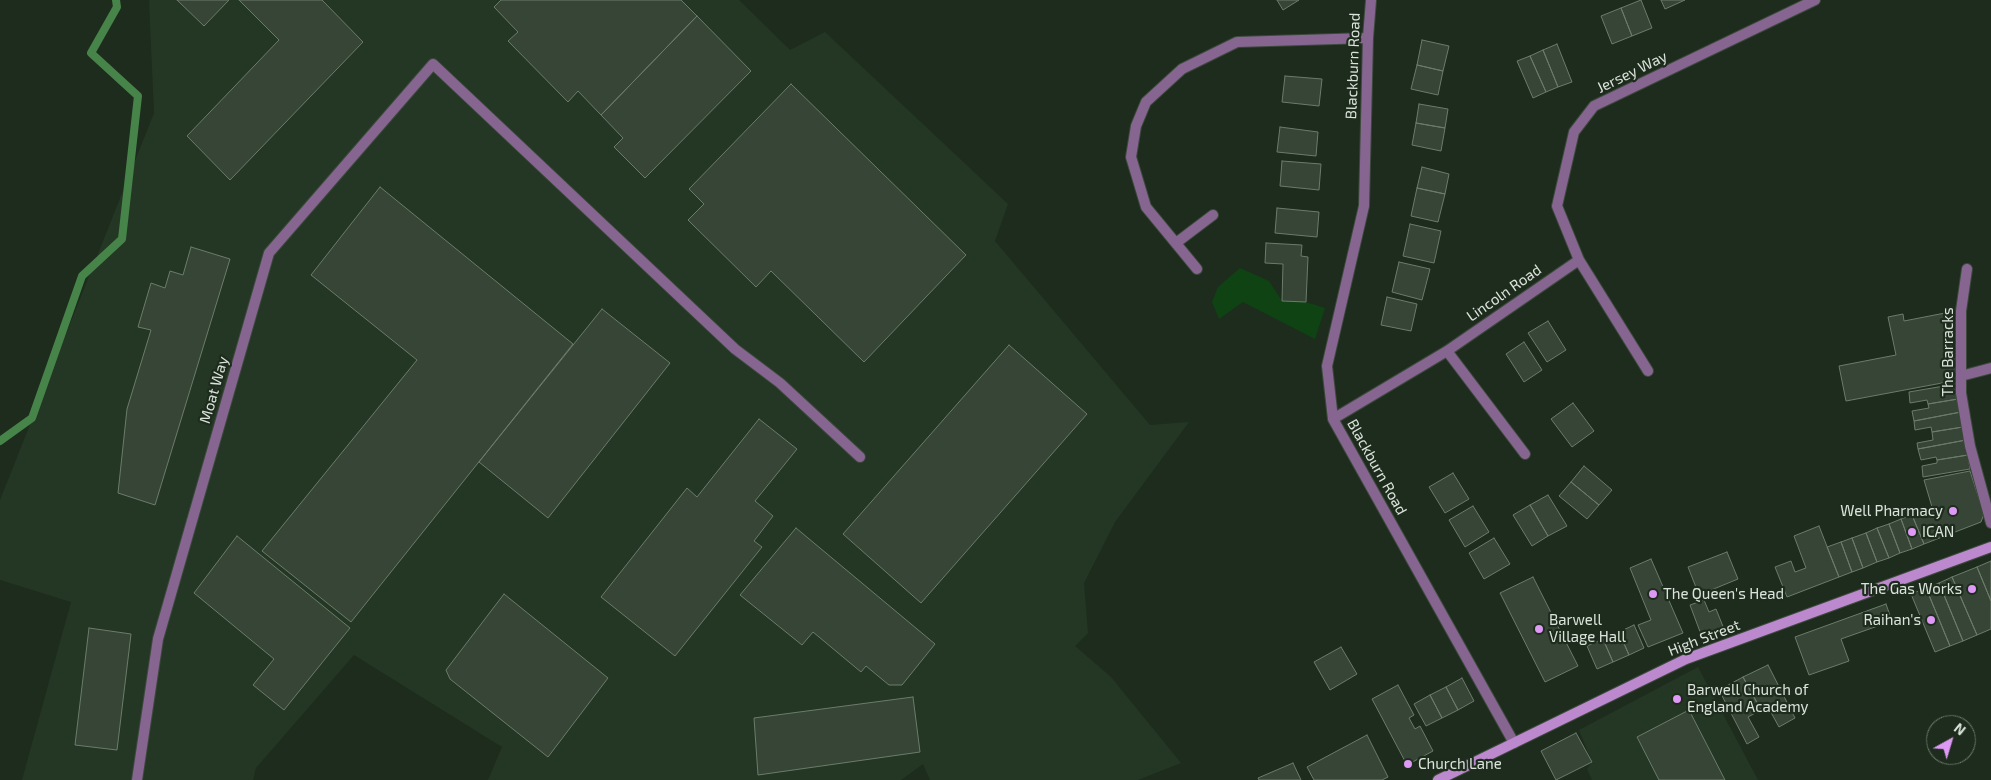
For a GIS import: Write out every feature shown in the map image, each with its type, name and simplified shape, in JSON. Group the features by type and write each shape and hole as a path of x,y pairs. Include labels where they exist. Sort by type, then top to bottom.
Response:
{"street":[{"name":"Blackburn Road","path":"1371,0 1368,38 1364,206 1327,366 1333,419 1514,742"},
{"name":"Jersey Way","path":"1648,371 1579,260 1557,206 1574,132 1594,106 1812,1"},
{"path":"1197,269 1146,207 1131,157 1136,126 1146,102 1182,69 1237,42 1368,38"},
{"name":"Moat Way","path":"137,780 158,639 269,253 433,64 735,349 780,383 860,457"},
{"path":"1176,243 1213,215"},
{"name":"Lincoln Road","path":"1333,419 1447,351 1579,260"},
{"name":"The Barracks","path":"1967,269 1962,311 1961,393 1970,446 1991,523"},
{"path":"1447,351 1524,454"},
{"path":"1961,376 1991,368"},
{"name":"High Street","path":"1438,780 1686,659 1991,547"}],"shaded area":[{"path":"149,0 739,0 790,50 825,32 1008,204 995,241 1150,425 1189,422 1115,522 1084,583 1088,633 1075,646 1111,677 1181,763 1138,780 930,780 923,764 901,780 488,780 502,747 354,655 256,768 253,780 22,780 71,602 0,580 0,500 154,113"},
{"name":"Barwell Church of England Academy","path":"1698,667 1758,780 1592,780 1587,769 1592,762 1579,730"}],"green space":[{"path":"1240,268 1269,281 1282,301 1306,302 1325,308 1315,339 1243,302 1219,319 1212,302 1218,287"}],"building":[{"path":"177,0 229,0 204,26"},
{"path":"239,0 322,0 363,42 230,180 187,136 279,40"},
{"path":"501,0 681,0 697,16 601,115 578,91 568,102 508,41 518,32 494,7"},
{"path":"1277,0 1299,0 1283,10"},
{"path":"1641,0 1652,28 1632,36 1621,8"},
{"path":"1661,0 1685,0 1665,9"},
{"path":"1621,8 1632,36 1612,44 1601,16"},
{"path":"697,16 751,71 645,178 614,147 623,138 601,115"},
{"path":"1422,40 1449,46 1443,71 1417,65"},
{"path":"1557,44 1572,82 1558,87 1543,50"},
{"path":"1543,50 1558,87 1546,92 1530,56"},
{"path":"1530,56 1546,92 1533,98 1517,61"},
{"path":"1417,65 1443,71 1438,95 1411,89"},
{"path":"1285,76 1322,79 1319,106 1282,102"},
{"path":"791,84 966,255 864,362 771,271 756,287 688,220 704,204 689,189"},
{"path":"1419,104 1448,109 1445,128 1416,123"},
{"path":"1416,123 1445,128 1441,151 1412,145"},
{"path":"1280,127 1318,132 1316,156 1277,152"},
{"path":"1282,161 1321,164 1319,190 1280,186"},
{"path":"1422,167 1449,174 1445,194 1417,188"},
{"path":"380,187 573,344 351,622 262,551 417,360 311,275"},
{"path":"1417,188 1445,194 1438,222 1411,216"},
{"path":"1277,208 1319,212 1317,237 1275,233"},
{"path":"1410,224 1441,231 1434,263 1403,256"},
{"path":"1266,243 1302,245 1301,256 1308,257 1306,302 1282,301 1283,264 1265,263"},
{"path":"191,247 230,259 155,505 118,493 127,409 151,330 138,327 151,283 165,288 170,271 183,275"},
{"path":"1399,262 1430,269 1422,300 1392,292"},
{"path":"1387,297 1417,304 1411,331 1381,325"},
{"path":"602,309 670,363 548,518 479,462"},
{"path":"1945,313 1958,380 1846,401 1839,366 1896,355 1888,317 1903,314 1904,321"},
{"path":"1548,321 1566,350 1547,362 1528,333"},
{"path":"1524,342 1542,370 1524,382 1506,354"},
{"path":"1009,345 1087,414 921,603 843,534"},
{"path":"1956,384 1958,399 1928,404 1927,400 1910,403 1909,392"},
{"path":"1958,399 1961,412 1914,421 1912,411 1929,408 1928,404"},
{"path":"1573,403 1594,431 1572,447 1551,419"},
{"path":"1961,412 1963,427 1932,432 1931,427 1915,430 1914,421"},
{"path":"759,419 797,449 755,501 773,516 754,541 762,547 675,656 601,597 687,488 697,497"},
{"path":"1963,427 1966,440 1918,449 1917,443 1933,440 1932,432"},
{"path":"1966,440 1968,455 1937,460 1936,457 1921,460 1918,449"},
{"path":"1968,455 1970,469 1923,477 1922,466 1937,463 1937,460"},
{"path":"1584,466 1612,490 1599,505 1571,482"},
{"name":"Well Pharmacy","path":"1970,471 1984,514 1981,522 1924,544 1912,515 1932,507 1924,480"},
{"path":"1453,473 1469,499 1445,513 1429,487"},
{"path":"1571,482 1599,505 1587,519 1559,496"},
{"path":"1548,495 1567,526 1548,536 1530,505"},
{"path":"1530,505 1548,536 1532,546 1513,515"},
{"path":"1473,506 1489,532 1465,547 1449,520"},
{"name":"ICAN","path":"1912,515 1924,544 1912,549 1901,519"},
{"path":"1901,519 1912,549 1900,553 1889,524"},
{"path":"1889,524 1900,553 1889,558 1877,528"},
{"path":"1819,526 1839,577 1787,597 1775,567 1791,561 1795,572 1806,568 1794,536"},
{"path":"796,528 935,644 902,685 889,685 866,666 861,672 813,632 802,645 740,595"},
{"path":"1877,528 1889,558 1877,562 1866,533"},
{"path":"1866,533 1877,562 1863,568 1852,538"},
{"path":"237,536 350,628 284,710 253,685 274,659 194,593"},
{"path":"1494,538 1510,564 1484,579 1469,553"},
{"path":"1852,538 1863,568 1852,572 1841,542"},
{"path":"1841,542 1852,572 1839,577 1827,547"},
{"path":"1727,552 1738,579 1699,595 1688,567"},
{"name":"The Queen's Head","path":"1651,559 1683,633 1648,647 1638,625 1651,620 1630,568"},
{"path":"1991,561 1991,601 1977,567"},
{"name":"The Gas Works","path":"1977,567 1991,601 1991,629 1977,635 1952,577"},
{"name":"Barwell Village Hall","path":"1533,577 1578,666 1545,682 1500,593"},
{"path":"1952,577 1977,635 1963,641 1939,583"},
{"path":"1939,583 1963,641 1950,646 1926,588"},
{"name":"Raihan's","path":"1926,588 1950,646 1935,652 1911,594"},
{"path":"504,594 608,678 548,757 450,679 446,670"},
{"path":"1704,600 1709,612 1716,609 1724,629 1702,637 1690,605"},
{"path":"1886,604 1892,621 1841,639 1849,661 1809,675 1795,637"},
{"path":"1634,625 1644,648 1629,655 1619,632"},
{"path":"89,628 131,634 117,750 75,745"},
{"path":"1619,632 1629,655 1613,662 1603,639"},
{"path":"1603,639 1613,662 1597,669 1587,646"},
{"path":"1341,647 1357,674 1330,690 1314,662"},
{"path":"1768,665 1795,718 1779,727 1768,707 1761,710 1743,677"},
{"path":"1743,677 1761,710 1748,717 1759,737 1747,744 1719,690"},
{"path":"1462,678 1474,701 1458,710 1446,687"},
{"path":"1398,685 1414,715 1409,718 1415,729 1420,726 1433,751 1407,765 1372,699"},
{"path":"1446,687 1458,710 1442,718 1430,695"},
{"path":"1430,695 1442,718 1426,726 1414,704"},
{"path":"913,697 920,752 758,775 754,718"},
{"path":"1689,710 1725,780 1659,780 1637,737"},
{"path":"1576,733 1592,762 1556,780 1541,751"},
{"path":"1367,735 1388,777 1382,780 1314,780 1307,767"},
{"path":"1293,763 1301,780 1259,780 1258,778"}],"waterway":[{"path":"0,441 32,418 82,276 122,239 138,96 91,53 117,7 116,0"}],"place":[{"name":"Well Pharmacy","path":"1953,511"},
{"name":"ICAN","path":"1912,532"},
{"name":"The Gas Works","path":"1972,589"},
{"name":"The Queen's Head","path":"1653,594"},
{"name":"Raihan's","path":"1931,620"},
{"name":"Barwell Village Hall","path":"1539,629"},
{"name":"Barwell Church of England Academy","path":"1677,699"},
{"name":"Church Lane","path":"1408,764"}]}
